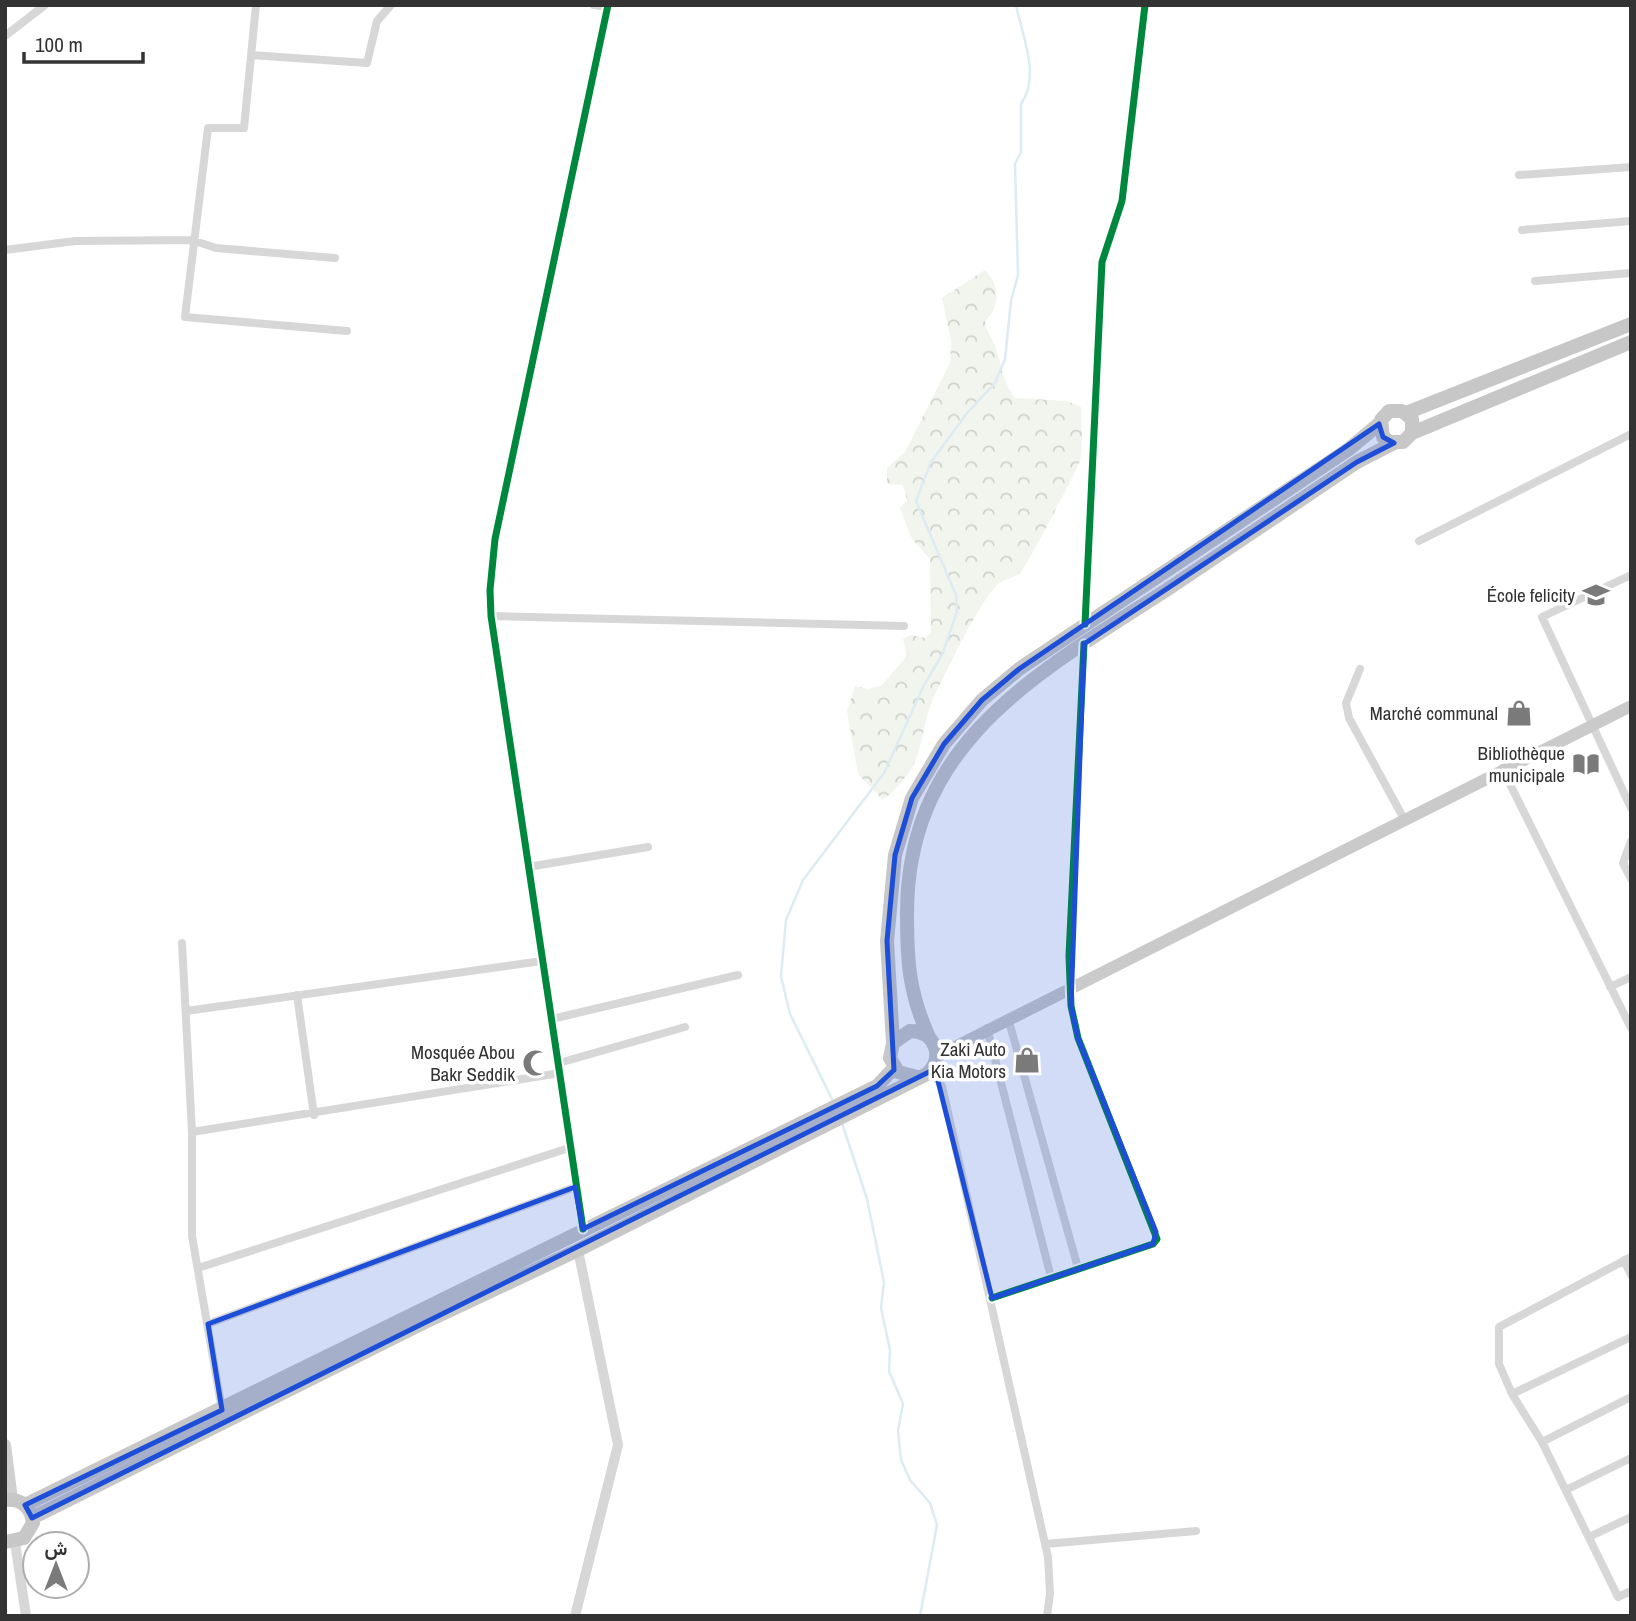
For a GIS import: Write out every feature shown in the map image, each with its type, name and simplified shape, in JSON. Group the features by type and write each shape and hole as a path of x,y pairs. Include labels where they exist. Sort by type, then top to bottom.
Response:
{"highway":[{"path":"917,1077 907,1077 894,1068 890,1058 893,1043 887,941 895,855 912,798 944,744 982,700 1019,669 1349,449 1380,424 1390,411 1406,412 1631,324"},
{"path":"1412,433 1631,342"},
{"path":"19,1505 411,1329 578,1250 825,1118 931,1070 937,1056 912,993 907,938 910,861 927,809 955,757 979,726 1017,690 1357,462 1394,443 1407,440 1412,433 1413,424 1406,412"},
{"path":"1380,424 1383,437 1394,443"},
{"path":"893,1043 910,1031 929,1037"},
{"path":"847,1107 883,1082 894,1068"},
{"path":"19,1505 222,1410 583,1229 825,1118"},
{"path":"10,1542 30,1532 19,1505"}],"main road":[{"path":"937,1056 987,1028 1069,989 1502,768 1631,706"},
{"path":"5,1446 19,1505"}],"street":[{"path":"5,36 45,5"},
{"path":"256,5 244,128 208,128 192,240 185,317 347,331"},
{"path":"251,55 367,63 377,21 391,5"},
{"path":"583,1229 489,590 495,538 608,6 594,5"},
{"path":"1085,624 1101,262 1122,201 1145,5"},
{"path":"1519,175 1631,167"},
{"path":"1522,230 1631,221"},
{"path":"5,250 75,241 192,240 216,248 335,257"},
{"path":"1535,281 1631,273"},
{"path":"1419,541 1631,434"},
{"path":"1631,575 1542,617 1590,726 1631,808"},
{"path":"491,616 904,626"},
{"path":"992,1298 1153,1244 1157,1236 1078,1038 1069,989 1084,644"},
{"path":"1360,669 1346,703 1349,718 1404,819"},
{"path":"1502,768 1631,1028"},
{"path":"1631,841 1623,863 1631,879"},
{"path":"528,867 648,847"},
{"path":"182,943 192,1132 192,1236 222,1410"},
{"path":"186,1011 542,961"},
{"path":"552,1019 738,975"},
{"path":"1610,987 1631,977"},
{"path":"297,996 314,1115"},
{"path":"1008,1018 1078,1268"},
{"path":"192,1132 314,1115 559,1068 685,1027"},
{"path":"987,1028 1051,1278"},
{"path":"931,1070 942,1086 992,1298 1045,1544 1050,1594 1047,1616"},
{"path":"198,1268 569,1148"},
{"path":"208,1324 575,1187"},
{"path":"575,1616 618,1445 578,1250"},
{"path":"1631,1275 1627,1259 1499,1327 1499,1364 1512,1394 1542,1442 1618,1597 1631,1591"},
{"path":"1512,1394 1631,1337"},
{"path":"1542,1442 1631,1397"},
{"path":"1566,1490 1631,1458"},
{"path":"1589,1537 1631,1517"},
{"path":"1045,1544 1196,1531"},
{"path":"10,1542 26,1616"}],"highlighted area":[{"path":"1379,424 1383,437 1394,443 1357,462 1084,644 1071,1006 1078,1038 1156,1232 1153,1244 992,1298 935,1069 32,1518 25,1505 222,1410 208,1324 575,1187 583,1229 877,1086 894,1070 887,941 895,855 912,798 944,744 982,700 1019,669"}],"green space":[{"path":"985,270 994,282 997,296 994,309 985,321 1007,385 1015,398 1067,401 1081,407 1080,461 1020,573 996,586 972,622 938,688 910,771 883,800 858,774 847,711 855,686 869,689 882,685 907,656 903,639 911,635 925,638 931,633 930,559 912,539 900,508 907,500 903,485 887,484 887,468 905,452 950,363 951,341 942,298"}],"waterway":[{"path":"833,1101 790,1014 781,976 786,920 803,880 884,773 924,685 942,655 957,612 956,595 916,501 931,462 967,413 995,383 1005,359 1011,301 1018,275 1015,164 1021,152 1021,104 1030,81 1028,55 1016,5"},
{"path":"842,1123 867,1199 884,1282 881,1308 890,1350 889,1371 903,1404 898,1430 901,1460 910,1480 930,1503 937,1525 920,1616"}],"cycle path":[{"path":"583,1229 491,616 490,590 495,539 608,5"},
{"path":"1085,624 1102,262 1122,201 1145,5"},
{"path":"992,1298 1153,1244 1157,1239 1078,1038 1071,1006 1069,956 1084,644"}],"place":[{"name":"École felicity","path":"1596,595"},
{"name":"Marché communal","path":"1519,713"},
{"name":"Bibliothèque municipale","path":"1586,764"},
{"name":"Zaki Auto Kia Motors","path":"1027,1060"},
{"name":"Mosquée Abou Bakr Seddik","path":"536,1063"}]}
